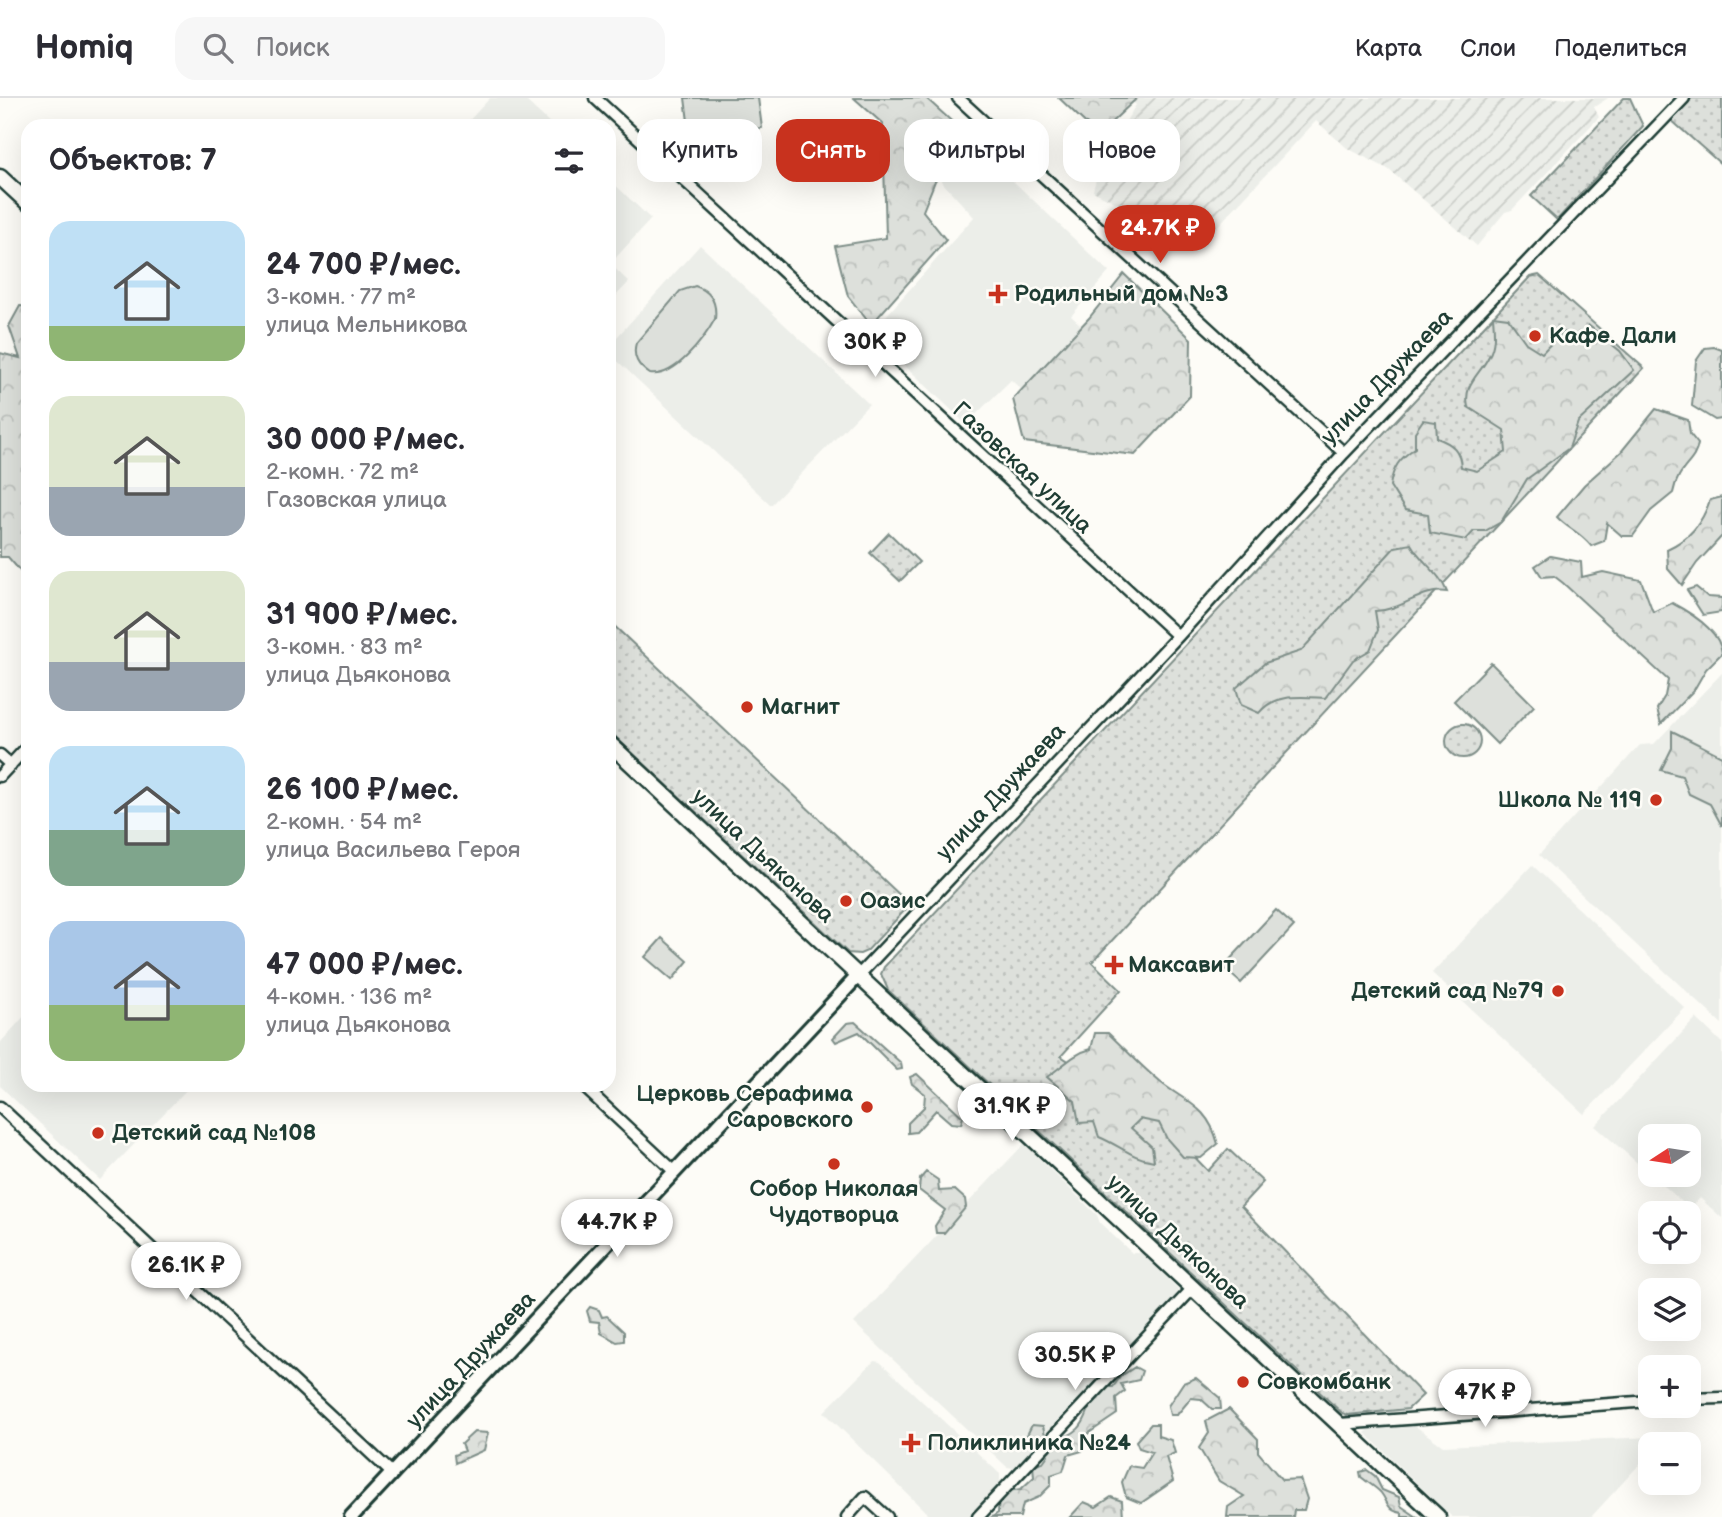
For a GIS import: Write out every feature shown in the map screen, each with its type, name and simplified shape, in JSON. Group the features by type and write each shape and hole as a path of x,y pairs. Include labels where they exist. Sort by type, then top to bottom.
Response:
{"main road":[{"path":"0,177 21,197"},
{"name":"улица Дьяконова","path":"616,750 1438,1517"}],"street":[{"name":"Газовская улица","path":"595,98 1178,636"},
{"path":"958,98 1344,453"},
{"name":"улица Дружаева","path":"351,1517 1178,636 1344,453 1685,98"},
{"path":"0,776 21,754"},
{"path":"0,755 11,765"},
{"path":"589,1092 675,1172"},
{"path":"0,1107 393,1474"},
{"path":"978,1517 1194,1287"},
{"path":"1701,1399 1722,1398"},
{"path":"1340,1424 1638,1402"},
{"path":"847,1517 865,1497 887,1517"}],"shaded area":[{"path":"490,98 523,98 546,119 470,119"},
{"path":"1129,98 1608,98 1594,107 1599,117 1512,210 1505,212 1477,246 1388,169 1347,148 1316,121 1197,248 1186,238 1093,191 1095,182 1180,182 1180,119 1127,119 1136,105"},
{"name":"Родильный дом №3","path":"942,182 1014,182 1109,272 1071,316 1081,325 1021,389 1011,380 966,424 871,333 974,217"},
{"path":"616,186 651,219 616,257"},
{"path":"700,245 869,404 771,505 616,360 616,338"},
{"path":"616,270 629,282 616,296"},
{"name":"Школа № 119","path":"1722,673 1722,1024 1539,855 1640,745 1654,744"},
{"name":"Детский сад №79","path":"1532,865 1685,1008 1584,1114 1432,973"},
{"path":"1696,1018 1722,1043 1722,1218 1700,1198 1697,1201 1681,1201 1665,1187 1701,1187 1701,1124 1638,1124 1638,1164 1595,1126"},
{"name":"Детский сад №108","path":"21,1020 21,1092 184,1092 100,1180 0,1086 0,1043"},
{"path":"1024,1144 1097,1215 1100,1223 1132,1253 1142,1253 1178,1289 1175,1298 1021,1465 1014,1468 1007,1467 854,1323"},
{"name":"Поликлиника №24","path":"874,1361 880,1362 1000,1474 1000,1487 972,1517 931,1517 824,1412"},
{"path":"1411,1423 1443,1446 1638,1438 1638,1466 1591,1517 1452,1517 1365,1433 1374,1425"}],"green space":[{"path":"685,98 758,98 761,119 688,119"},
{"path":"854,98 926,98 949,119 904,119 904,182 935,182 923,211 946,240 871,325 848,296 835,246 886,238 885,182 890,182 890,119 877,119"},
{"path":"1059,98 1137,98 1115,119 1081,119"},
{"path":"1624,98 1630,98 1643,126 1557,220 1531,196"},
{"path":"1691,98 1722,98 1722,165 1671,120"},
{"path":"1124,274 1191,339 1190,396 1135,455 1024,442 1013,399 1089,318"},
{"path":"1539,275 1644,368 1092,962 1121,990 1061,1056 1161,1122 1208,1171 1228,1149 1263,1182 1241,1206 1423,1395 1408,1409 1347,1415 888,990 881,974 884,967 1530,277"},
{"path":"695,286 712,298 715,319 704,337 679,364 660,374 650,374 637,361 636,343 680,291"},
{"path":"21,306 21,572 8,557 0,557 0,353 20,358 9,326"},
{"path":"1493,316 1508,318 1526,343 1542,353 1562,332 1580,336 1588,325 1620,351 1634,370 1578,422 1569,448 1527,479 1501,522 1485,531 1474,531 1466,540 1430,533 1428,514 1405,510 1390,486 1393,474 1401,460 1415,448 1415,432 1423,420 1436,422 1437,438 1455,448 1461,467 1477,471 1506,452 1504,430 1468,407 1467,399 1470,385 1493,347"},
{"path":"1705,348 1722,350 1722,419 1715,420 1692,406 1696,361"},
{"path":"1656,409 1688,420 1690,434 1698,444 1694,456 1675,484 1673,493 1651,511 1633,536 1622,536 1607,523 1604,541 1591,546 1557,517 1584,485 1621,452"},
{"path":"1722,497 1722,536 1697,563 1682,585 1668,569 1667,549 1694,530 1710,500"},
{"path":"889,533 919,562 900,581 870,553"},
{"path":"1411,544 1440,579 1447,592 1429,593 1395,607 1375,611 1378,630 1370,650 1353,660 1325,698 1281,699 1259,713 1241,705 1236,688 1265,663 1301,651 1395,547"},
{"path":"1550,556 1581,562 1582,577 1603,572 1641,580 1653,612 1672,603 1696,617 1716,637 1722,653 1706,669 1694,690 1661,724 1657,709 1665,696 1668,680 1563,583 1554,576 1542,577 1535,566"},
{"path":"1696,587 1708,597 1722,598 1722,612 1703,615 1687,590"},
{"path":"616,628 903,898 906,909 867,951 860,954 848,953 616,738"},
{"path":"1491,663 1534,706 1497,744 1454,701"},
{"path":"1463,724 1475,729 1480,741 1475,753 1463,758 1451,753 1446,741 1451,729"},
{"path":"1672,731 1722,756 1722,826 1710,804 1689,794 1682,776 1661,770 1672,748"},
{"path":"1276,910 1294,926 1241,983 1223,967"},
{"path":"662,938 688,961 672,980 645,957"},
{"path":"855,1022 901,1063 902,1069 897,1070 859,1032 836,1042 833,1038 847,1023"},
{"path":"1095,1033 1108,1033 1160,1082 1202,1113 1209,1121 1218,1144 1201,1158 1183,1157 1167,1139 1159,1123 1140,1119 1131,1128 1152,1147 1154,1161 1146,1160 1099,1137 1094,1122 1079,1123 1075,1101 1047,1077 1074,1057 1091,1049"},
{"path":"917,1074 963,1117 961,1124 951,1123 936,1110 916,1132 908,1133 908,1123 924,1107 925,1094 912,1084 910,1077"},
{"path":"926,1172 938,1180 939,1191 955,1190 965,1199 966,1207 944,1233 936,1233 935,1226 945,1210 919,1190 920,1179"},
{"path":"590,1307 599,1310 602,1317 607,1316 624,1332 624,1341 617,1342 601,1333 599,1322 590,1321 587,1311"},
{"path":"1135,1367 1142,1371 1139,1380 1121,1384 1125,1391 1116,1398 1117,1414 1086,1435 1082,1451 1068,1455 1063,1471 1051,1475 1051,1485 1039,1497 1023,1504 1020,1517 992,1517 998,1513 999,1497 1007,1491 1021,1489 1034,1477 1033,1465 1043,1462 1048,1455 1043,1445 1032,1446 1026,1437 1032,1425 1043,1426 1045,1435 1051,1441 1075,1432 1103,1387 1113,1387 1121,1376"},
{"path":"1196,1378 1220,1398 1221,1409 1212,1409 1201,1399 1191,1398 1177,1415 1170,1415 1168,1406 1183,1383"},
{"path":"1229,1409 1258,1439 1258,1452 1282,1480 1300,1479 1307,1499 1304,1510 1294,1510 1293,1517 1227,1517 1228,1507 1244,1496 1219,1481 1199,1448 1209,1433 1206,1421"},
{"path":"1151,1424 1158,1424 1158,1436 1171,1440 1175,1453 1166,1457 1173,1481 1141,1503 1126,1497 1122,1482 1129,1466 1142,1468 1152,1452 1139,1448 1136,1441"},
{"path":"474,1432 488,1433 484,1450 455,1463 454,1455 464,1451 461,1444"},
{"path":"1367,1470 1375,1476 1382,1490 1399,1497 1401,1506 1417,1517 1402,1517 1402,1513 1391,1508 1379,1491 1361,1477 1360,1472"},
{"path":"1111,1497 1122,1501 1123,1517 1070,1517 1084,1502 1096,1507"}],"place":[{"name":"Родильный дом №3","path":"998,294"},
{"name":"Кафе. Дали","path":"1535,336"},
{"name":"Магнит","path":"747,707"},
{"name":"Школа № 119","path":"1656,800"},
{"name":"Оазис","path":"846,901"},
{"name":"Максавит","path":"1114,965"},
{"name":"Детский сад №79","path":"1558,991"},
{"name":"Церковь Серафима Саровского","path":"867,1107"},
{"name":"Детский сад №108","path":"98,1133"},
{"name":"Собор Николая Чудотворца","path":"834,1164"},
{"name":"Совкомбанк","path":"1243,1382"},
{"name":"Поликлиника №24","path":"911,1443"}]}
